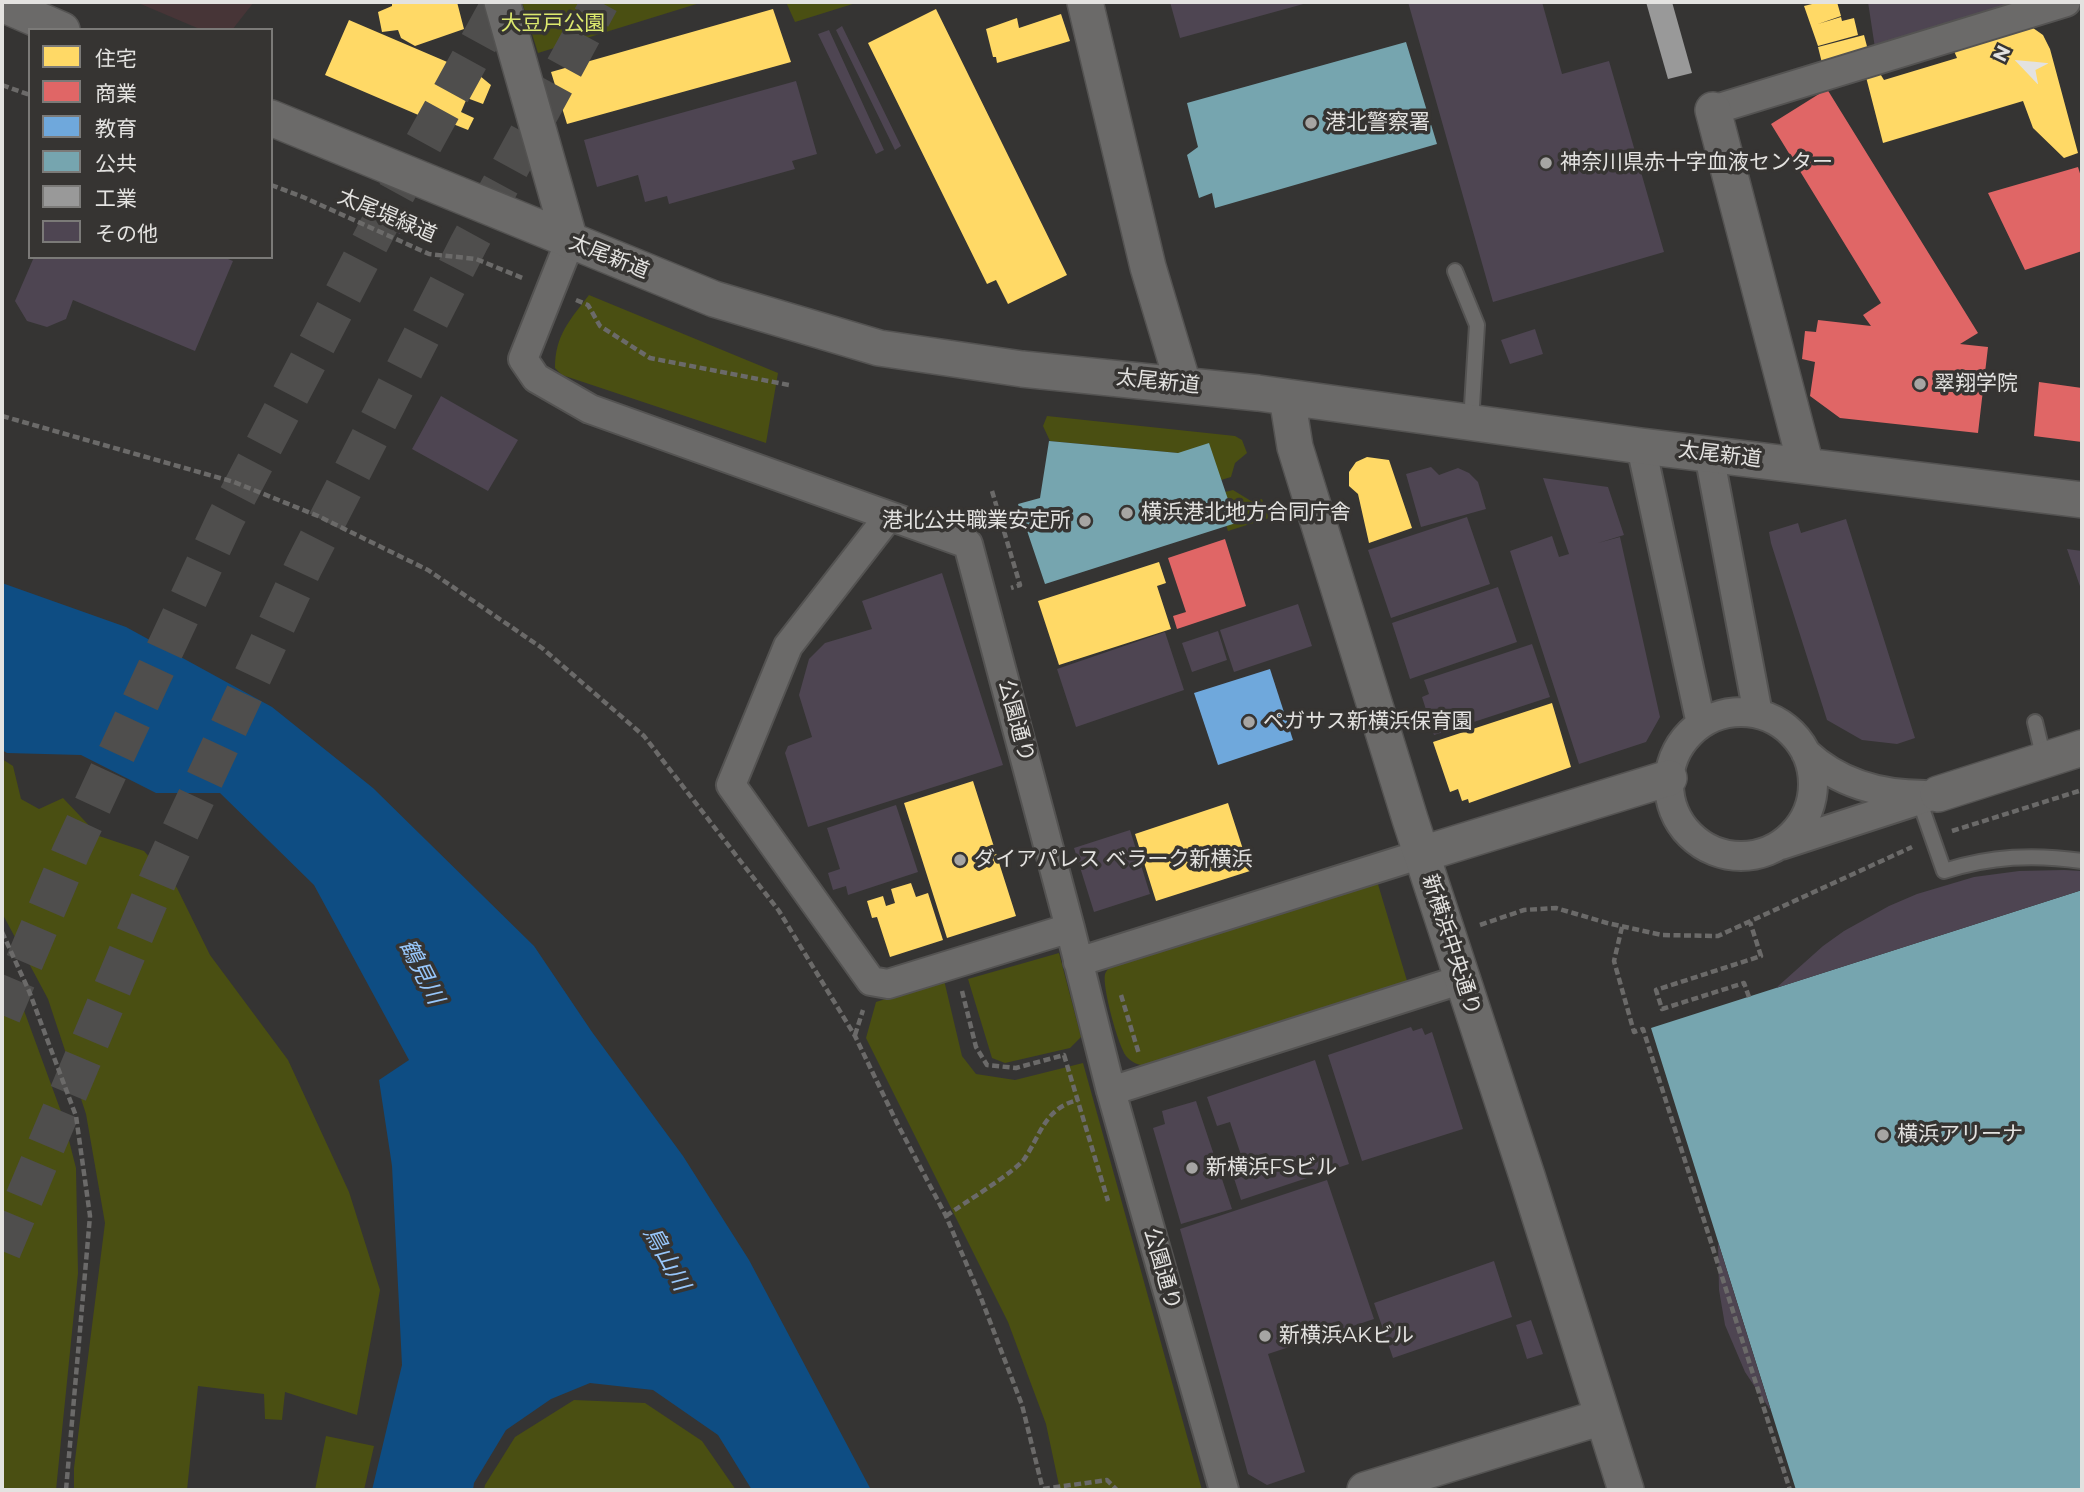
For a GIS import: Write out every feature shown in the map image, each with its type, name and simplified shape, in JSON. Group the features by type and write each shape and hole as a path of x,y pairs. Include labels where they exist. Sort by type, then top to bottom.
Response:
{"street":[{"path":"502,2 570,242"},
{"path":"1085,2 1148,267 1183,384"},
{"path":"1806,466 1713,110 2066,2"},
{"path":"2,4 57,28"},
{"name":"太尾新道","path":"273,119 714,299 880,348 1022,369 1183,384 1641,446 2082,500"},
{"name":"公園通り","path":"570,242 523,359 536,378 590,409 968,544 1111,1091 1224,1490"},
{"name":"新横浜中央通り","path":"1287,397 1296,447 1422,854 1626,1490"},
{"path":"1641,446 1701,724"},
{"path":"1709,454 1758,714"},
{"path":"889,516 788,646 731,785 871,981 888,984 1070,928"},
{"path":"1925,797 1843,779 1823,768 1806,753 1786,728 1758,714 1729,713 1701,724 1685,738 1674,757 1669,778 1671,802 1681,824 1695,840 1714,852 1735,857 1757,855 1925,797 2082,748"},
{"path":"1777,847 1794,833 1806,816 1812,795 1812,774 1806,753"},
{"path":"1078,962 1669,778"},
{"path":"1111,1091 1463,979"},
{"path":"1365,1490 1602,1417"}],"lane":[{"path":"1455,271 1477,325 1471,422"},
{"path":"2035,722 2045,760"},
{"path":"1925,797 1933,838 1944,871 1959,866 2045,855 2082,861"}],"path":[{"path":"2,85 28,94"},
{"name":"太尾堤緑道","path":"273,186 429,254 476,259 532,282"},
{"path":"575,300 588,305 600,326 650,358 789,385"},
{"path":"2,416 234,482 318,516 428,570 542,648 644,736 779,911 855,1036 897,1124 946,1216 1022,1405 1043,1490 1107,1480 1117,1490"},
{"path":"992,491 1020,585 1001,591"},
{"path":"1479,925 1524,910 1556,908 1622,927 1662,935 1718,936 1933,838 2082,790"},
{"path":"1749,997 1744,983 1662,1009 1656,990 1761,956 1750,922"},
{"path":"1622,927 1614,961 1628,1016 1634,1032 1643,1029 1790,1490"},
{"path":"2,932 29,991 76,1116 90,1216 66,1490"},
{"path":"955,963 976,1047 987,1065 1016,1068 1064,1055"},
{"path":"1121,995 1141,1061"},
{"path":"946,1216 1024,1161 1041,1126 1065,1104 1078,1100"}],"shaded area":[{"path":"136,2 254,2 234,28 197,28"}],"green space":[{"name":"大豆戸公園","path":"522,2 703,2 538,53"},
{"path":"786,2 859,2 795,22"},
{"path":"589,295 778,373 766,443 562,375 555,368 561,337"},
{"path":"1047,416 1235,436 1242,440 1247,453 1235,463 1231,477 1221,480 1178,453 1050,441 1043,426"},
{"path":"1233,490 1251,501 1262,499 1269,518 1228,531 1225,492"},
{"path":"2,759 13,766 21,799 39,809 63,798 99,836 144,851 177,888 210,955 288,1060 349,1192 380,1290 357,1415 285,1392 282,1420 265,1419 264,1394 198,1386 187,1490 74,1490 74,1468 105,1223 86,1114 48,999 2,913"},
{"path":"1377,881 1408,984 1145,1066 1126,1056 1115,1029 1106,991 1105,974 1112,966"},
{"path":"1059,953 1081,1037 1070,1048 1005,1063 992,1058 968,979"},
{"path":"944,980 962,1056 976,1074 1015,1080 1083,1063 1202,1490 1060,1490 1046,1424 1008,1322 866,1038 876,1002"},
{"path":"2,1001 22,1005 63,1117 76,1168 78,1273 56,1490 2,1490"},
{"path":"574,1400 645,1403 702,1441 736,1490 484,1490 515,1437"},
{"path":"326,1436 374,1446 364,1490 315,1490"}],"water":[{"path":"2,583 126,627 272,707 373,788 534,946 592,1032 683,1156 749,1260 871,1490 752,1490 718,1435 653,1390 590,1383 551,1399 506,1430 474,1483 473,1490 372,1490 402,1365 392,1166 379,1080 409,1060 314,885 220,793 156,793 81,755 7,753 2,750"}],"building: 住宅":[{"path":"392,2 457,2 464,29 415,46 401,38 398,30 382,32 378,12 392,6"},
{"path":"1837,2 1841,16 1818,24 1841,17 1842,21 1854,18 1858,35 1818,46 1804,6"},
{"path":"773,9 791,62 567,124 551,72"},
{"path":"936,9 1067,275 1008,304 996,280 987,284 868,43"},
{"path":"1061,14 1070,41 997,63 986,29 1017,18 1019,28"},
{"path":"349,20 480,76 491,85 483,104 467,98 461,112 474,118 468,130 453,124 451,129 325,75"},
{"path":"2033,28 2043,35 2050,49 2078,153 2064,158 2033,128 2023,101 1883,143 1866,77 1879,72 1884,80 1957,58 1954,51"},
{"path":"1864,35 1869,54 1823,67 1818,47"},
{"path":"1367,457 1389,460 1412,528 1369,543 1358,494 1349,486 1349,472 1356,462"},
{"path":"1159,562 1166,583 1157,586 1171,629 1059,665 1038,601"},
{"path":"1552,703 1571,767 1469,803 1468,799 1462,801 1458,789 1450,792 1433,742"},
{"name":"ダイアパレス ベラーク新横浜","path":"973,781 1016,916 947,938 904,803"},
{"path":"1228,803 1250,871 1156,901 1135,834"},
{"path":"911,883 916,897 928,893 943,940 890,957 877,917 872,918 867,901 883,896 886,906 895,903 891,889"}],"building: 商業":[{"path":"1827,89 1978,333 1960,344 1988,347 1978,433 1840,418 1810,396 1815,362 1802,359 1805,331 1816,332 1818,320 1871,326 1863,315 1881,303 1771,124"},
{"path":"2078,167 2082,180 2082,251 2025,270 1988,193"},
{"path":"2039,382 2082,388 2082,442 2034,436"},
{"path":"1225,539 1246,606 1177,629 1173,616 1186,612 1168,558"}],"building: 教育":[{"path":"1270,669 1293,740 1218,765 1194,693"}],"building: 公共":[{"name":"港北警察署","path":"1406,42 1437,144 1215,208 1212,193 1199,198 1187,155 1198,147 1187,103"},
{"name":"横浜港北地方合同庁舎","path":"1049,441 1178,453 1209,443 1236,523 1045,584 1018,504 1040,498"},
{"name":"横浜アリーナ","path":"2082,890 2082,1490 1796,1490 1651,1028"}],"building: 工業":[{"path":"1646,2 1672,2 1692,73 1668,79"}],"building: その他":[{"path":"1170,2 1307,2 1307,3 1180,38"},
{"name":"神奈川県赤十字血液センター","path":"1408,2 1542,2 1562,74 1609,61 1664,252 1493,302"},
{"path":"1868,2 2036,2 1875,48"},
{"path":"842,26 901,146 895,150 836,30"},
{"path":"829,30 884,150 876,154 818,34"},
{"path":"796,81 817,154 792,161 795,169 669,204 667,196 645,202 638,175 597,187 584,140"},
{"path":"390,217 405,223 400,234 386,228"},
{"path":"33,259 233,261 195,351 73,300 66,319 47,327 27,321 15,301"},
{"path":"1535,329 1543,354 1510,364 1501,340"},
{"path":"441,396 518,440 488,491 412,449"},
{"path":"1431,467 1439,475 1458,468 1469,473 1478,482 1486,509 1421,527 1406,474"},
{"path":"1543,478 1608,487 1624,535 1598,543 1620,537 1660,717 1646,742 1579,764 1510,551 1552,536 1559,557 1569,554"},
{"path":"1467,517 1490,584 1391,618 1368,550"},
{"path":"1846,519 1915,738 1897,744 1862,740 1827,720 1771,543 1769,532 1798,523 1801,533"},
{"path":"2067,549 2082,551 2082,592"},
{"path":"942,573 1003,765 808,827 785,753 788,746 812,737 799,695 809,659 825,643 872,629 862,601"},
{"path":"1498,587 1517,642 1410,679 1392,623"},
{"path":"1298,604 1312,646 1234,672 1220,630"},
{"path":"1218,631 1227,660 1192,672 1182,643"},
{"path":"1165,632 1184,690 1076,727 1057,669"},
{"path":"1532,644 1550,697 1434,735 1422,697 1429,694 1424,680"},
{"path":"896,805 918,872 848,895 846,886 833,890 828,873 840,869 827,828"},
{"path":"1130,830 1150,894 1094,912 1074,848"},
{"path":"2019,871 2082,871 2082,890 1776,988 1844,931 1917,894 1974,877"},
{"path":"1411,1027 1413,1031 1422,1028 1425,1035 1432,1032 1463,1129 1362,1161 1328,1055"},
{"path":"1315,1060 1349,1164 1241,1200 1232,1172 1245,1167 1230,1122 1217,1126 1207,1097"},
{"name":"新横浜FSビル","path":"1196,1101 1232,1209 1181,1224 1153,1128 1165,1124 1162,1111"},
{"name":"新横浜AKビル","path":"1327,1180 1374,1319 1268,1354 1305,1472 1267,1485 1248,1474 1180,1229"},
{"path":"1718,1242 1771,1411 1745,1372 1725,1325 1719,1290"},
{"path":"1494,1261 1512,1317 1393,1358 1374,1303"},
{"path":"1531,1320 1543,1354 1527,1359 1516,1325"}],"tunnel":[{"path":"2,1015 71,852 225,520 388,208 501,2"},
{"path":"2,1251 160,875 304,566 469,243 600,2"}],"place":[{"name":"港北警察署","path":"1311,123"},
{"name":"神奈川県赤十字血液センター","path":"1546,163"},
{"name":"翠翔学院","path":"1920,384"},
{"name":"横浜港北地方合同庁舎","path":"1127,513"},
{"name":"港北公共職業安定所","path":"1085,521"},
{"name":"ペガサス新横浜保育園","path":"1249,722"},
{"name":"ダイアパレス ベラーク新横浜","path":"960,860"},
{"name":"横浜アリーナ","path":"1883,1135"},
{"name":"新横浜FSビル","path":"1192,1168"},
{"name":"新横浜AKビル","path":"1265,1336"}],"water label":[{"name":"鶴見川","path":"421,972"},
{"name":"鳥山川","path":"666,1259"}]}
